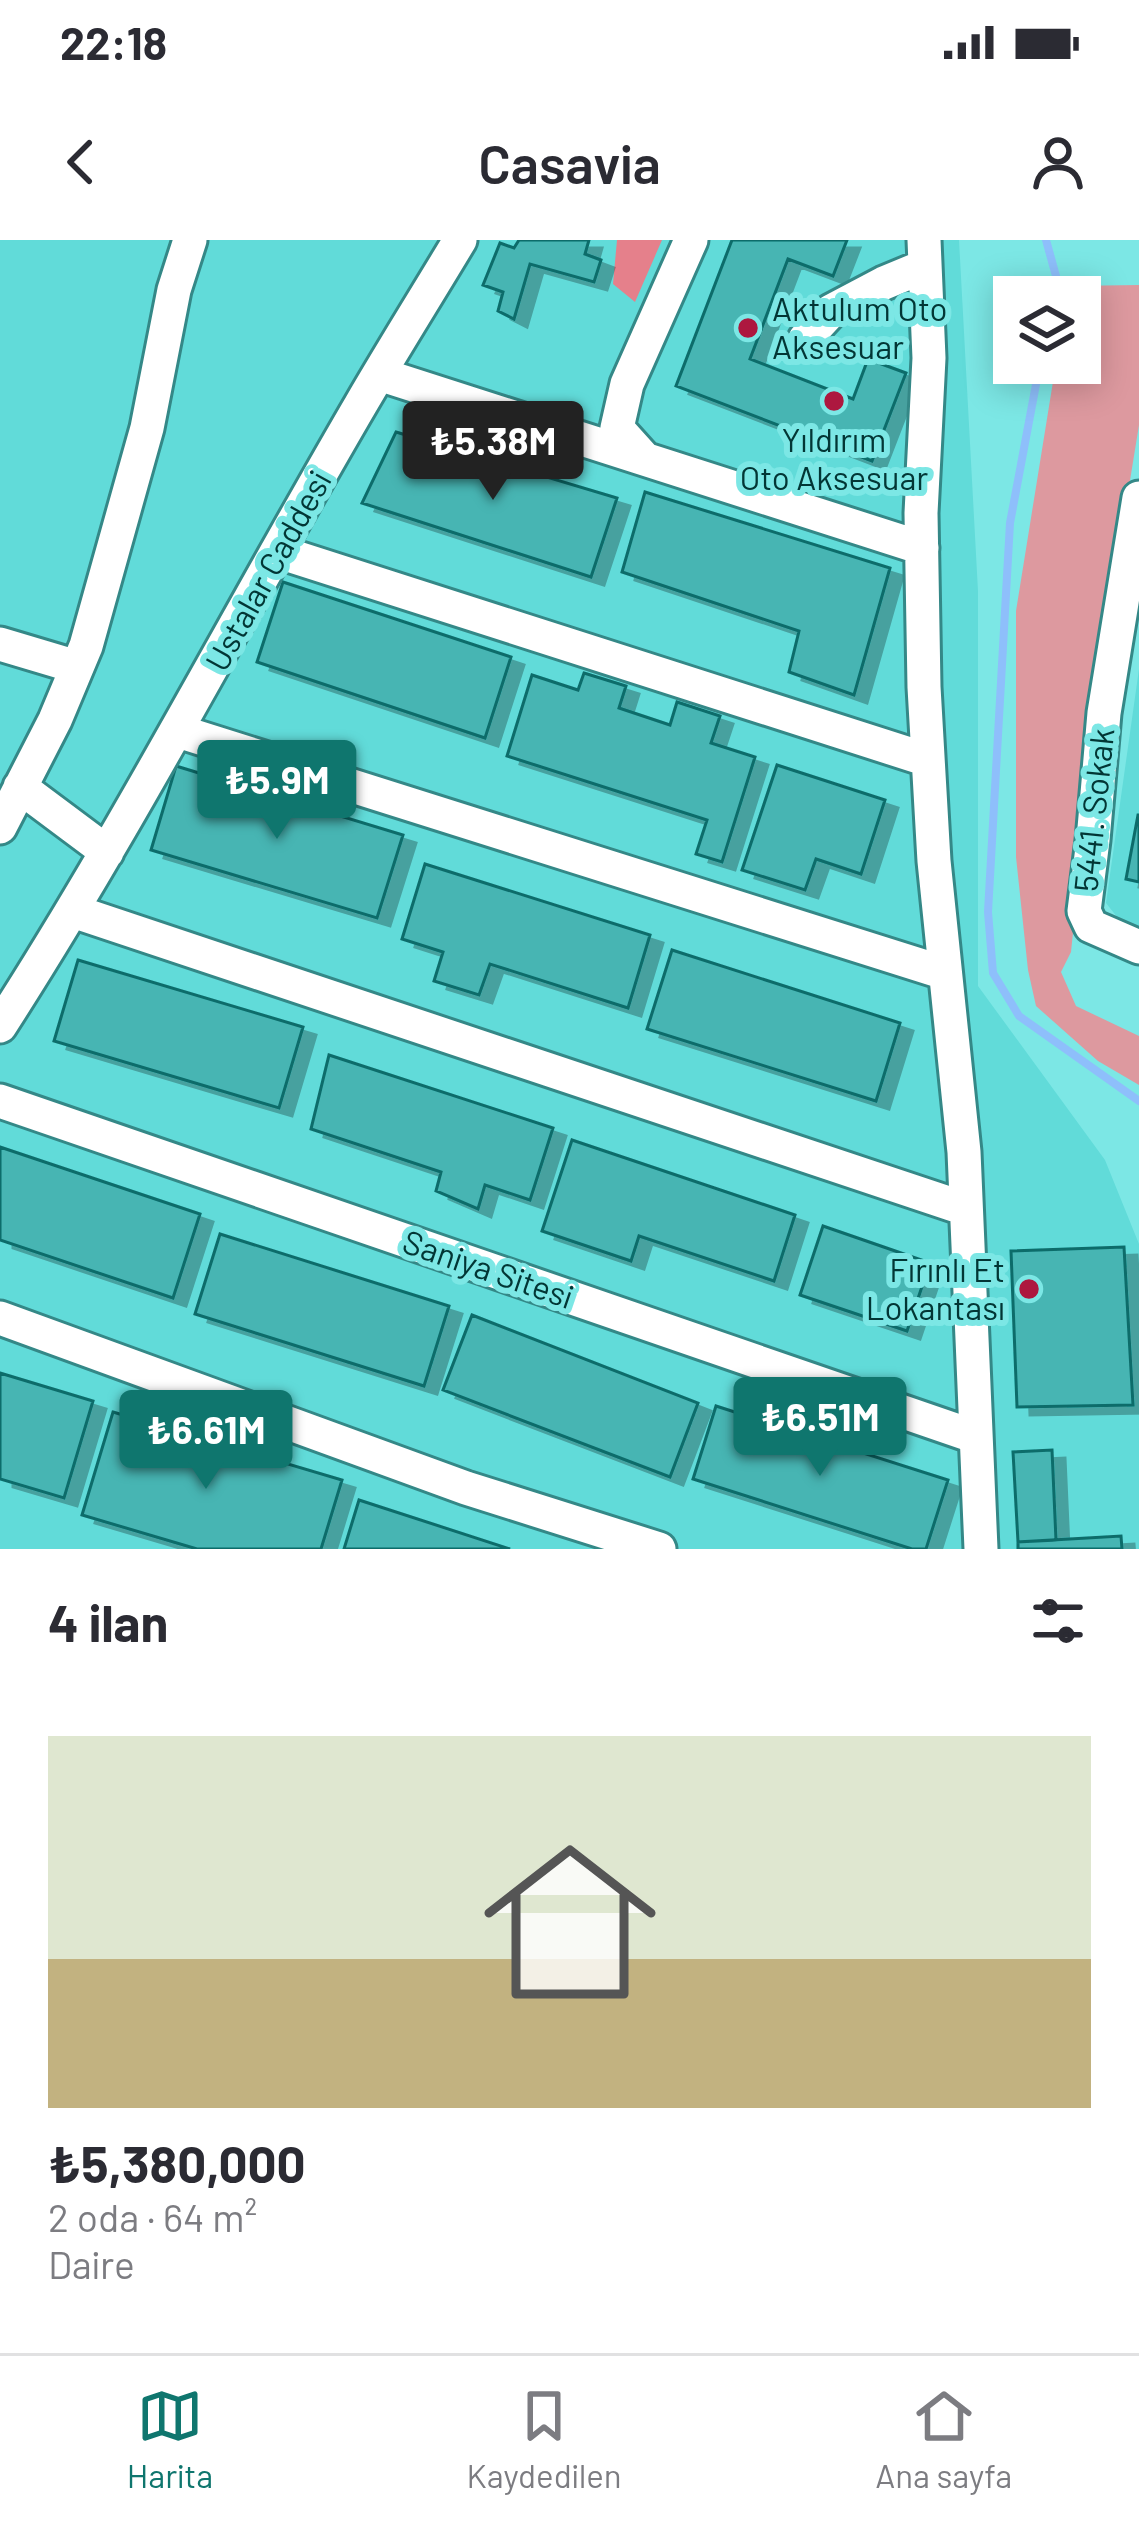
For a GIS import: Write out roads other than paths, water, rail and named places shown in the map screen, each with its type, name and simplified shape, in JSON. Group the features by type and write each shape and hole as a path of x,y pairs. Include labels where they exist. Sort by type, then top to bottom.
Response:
{"street":[{"path":"0,827 55,720 86,646 147,428 174,290 190,240"},
{"name":"Ustalar Caddesi","path":"0,1026 73,911 460,240"},
{"path":"645,459 616,428 627,383 692,240"},
{"path":"805,339 831,311 884,283 925,253"},
{"path":"925,253 929,358 923,687 964,1152 981,1549"},
{"path":"380,374 922,548"},
{"name":"5441. Sokak","path":"1139,498 1104,713 1084,911 1091,926 1139,947"},
{"path":"279,552 928,760"},
{"path":"0,644 77,667"},
{"path":"178,731 945,973"},
{"path":"20,788 107,852"},
{"path":"73,911 966,1209"},
{"name":"Saniya Sitesi","path":"0,1101 976,1437"},
{"path":"0,1318 466,1488 659,1549"}],"waterway":[{"path":"1046,240 1056,276"},
{"path":"1036,384 1010,523 988,912 993,973 1019,1016 1139,1101"}],"place":[{"name":"Aktulum Oto Aksesuar","path":"748,328"},
{"name":"Yıldırım Oto Aksesuar","path":"834,401"},
{"name":"Fırınlı Et Lokantası","path":"1029,1289"}]}
